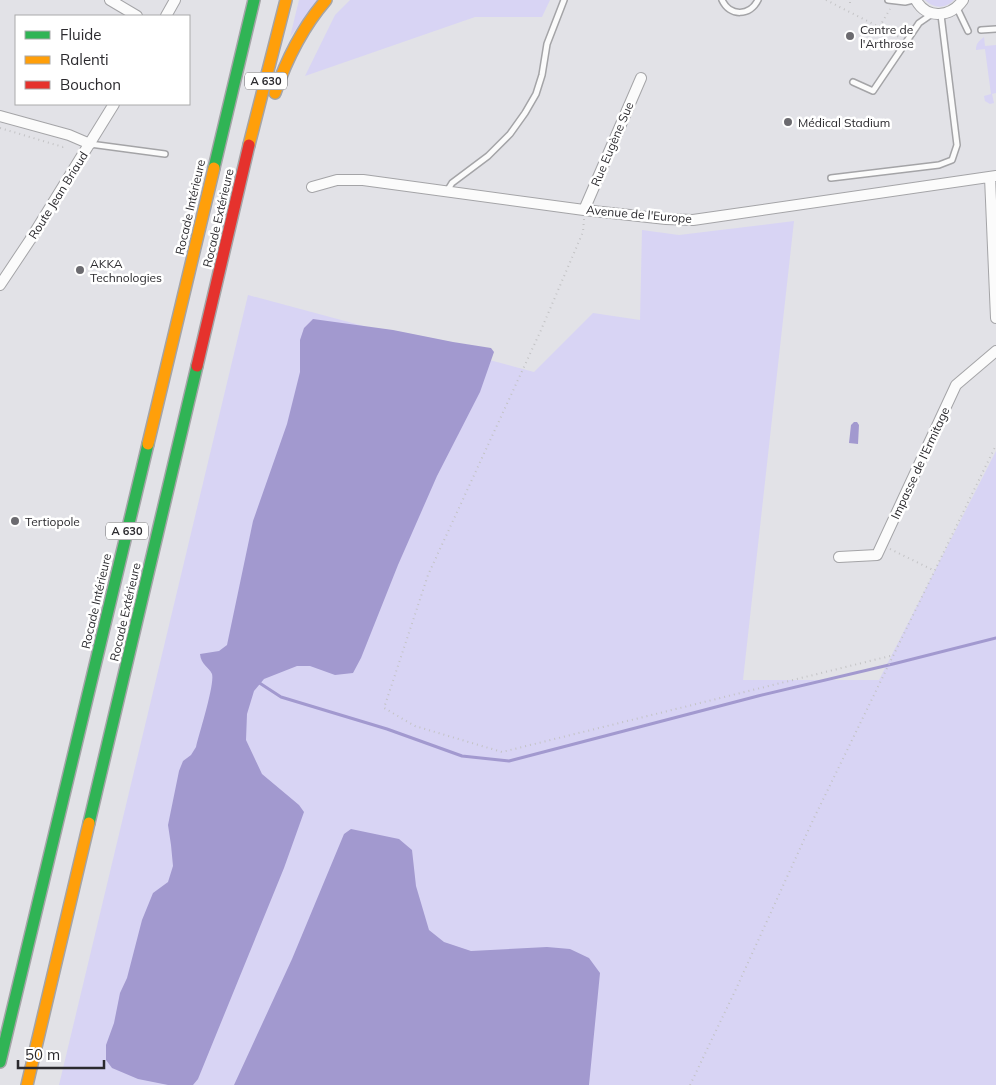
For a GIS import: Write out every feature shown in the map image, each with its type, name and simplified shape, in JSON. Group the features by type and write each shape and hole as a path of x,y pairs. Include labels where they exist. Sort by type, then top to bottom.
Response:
{"highway":[{"name":"Rocade Intérieure","path":"0,1062 254,0"},
{"name":"Rocade Extérieure","path":"27,1085 245,161 286,0"},
{"path":"245,161 259,148 283,69 295,42 307,23 326,0"}],"street":[{"path":"110,0 135,15"},
{"path":"167,15 175,0"},
{"path":"915,0 924,10 936,14 950,12 960,4"},
{"name":"Rue Eugène Sue","path":"584,210 641,78"},
{"name":"Route Jean Briaud","path":"0,285 113,105"},
{"path":"0,116 69,135 90,144"},
{"path":"993,177 996,318"},
{"name":"Avenue de l'Europe","path":"312,187 337,180 363,180 584,210 693,220 993,177"},
{"name":"Impasse de l'Ermitage","path":"881,545 956,385 996,351"},
{"path":"839,557 877,555 881,545"}],"lane":[{"path":"447,191 452,183 488,156 510,134 525,113 536,94 542,74 547,44 564,0"},
{"path":"722,0 728,9 740,13 751,9 758,0"},
{"path":"888,0 905,2 915,0"},
{"path":"960,4 968,31"},
{"path":"831,178 938,165 952,160 957,145 936,14 919,23 873,91 853,82"},
{"path":"981,30 996,29"},
{"path":"90,144 165,154"}],"path":[{"path":"826,0 880,26 903,40"},
{"path":"877,31 890,9"},
{"path":"584,210 583,232 428,575 384,708 415,726 502,752 894,655"},
{"path":"690,1085 813,820 996,445"},
{"path":"881,545 935,571"}],"shaded area":[{"path":"299,0 319,0 290,37"},
{"path":"350,0 550,0 542,17 475,17 305,76 335,15"},
{"path":"925,0 954,0 940,7 932,5"},
{"path":"984,37 985,46 996,45 996,93 992,94 994,103 990,104 985,101 984,96 991,94 985,49 976,50 978,42"},
{"path":"794,221 743,680 879,680 996,451 996,1085 59,1085 248,295 534,372 593,313 640,320 642,230 679,235"},
{"path":"313,319 393,330 491,348 494,352 480,392 437,476 353,673 335,675 310,666 297,666 264,679 254,691 247,714 246,740 262,774 299,805 304,812 284,868 198,1079 193,1085 168,1085 138,1079 112,1068 106,1060 106,1045 114,1023 120,993 127,978 142,920 153,893 168,882 173,866 168,825 179,771 183,761 191,755 196,747 212,679 212,674 203,663 200,654 219,651 227,645 253,521 287,424 300,372 300,340 304,328"},
{"path":"857,422 859,425 858,444 849,443 851,425"},
{"path":"351,829 399,839 412,850 416,886 429,930 444,942 471,951 547,947 570,949 589,958 600,973 589,1085 234,1085 292,959 344,834"}],"waterway":[{"path":"258,682 281,697 387,729 462,756 509,761 758,696 996,638"}],"traffic: fast":[{"path":"214,168 254,0"},
{"path":"89,823 197,366"},
{"path":"0,1062 148,444"}],"traffic: slow":[{"path":"249,145 286,0"},
{"path":"275,93 296,44 326,0"},
{"path":"148,444 214,168"},
{"path":"27,1085 89,823"}],"traffic: jam":[{"path":"197,366 249,145"}],"place":[{"name":"Centre de l'Arthrose","path":"850,36"},
{"name":"Médical Stadium","path":"788,122"},
{"name":"AKKA Technologies","path":"80,270"},
{"name":"Tertiopole","path":"15,521"}]}
